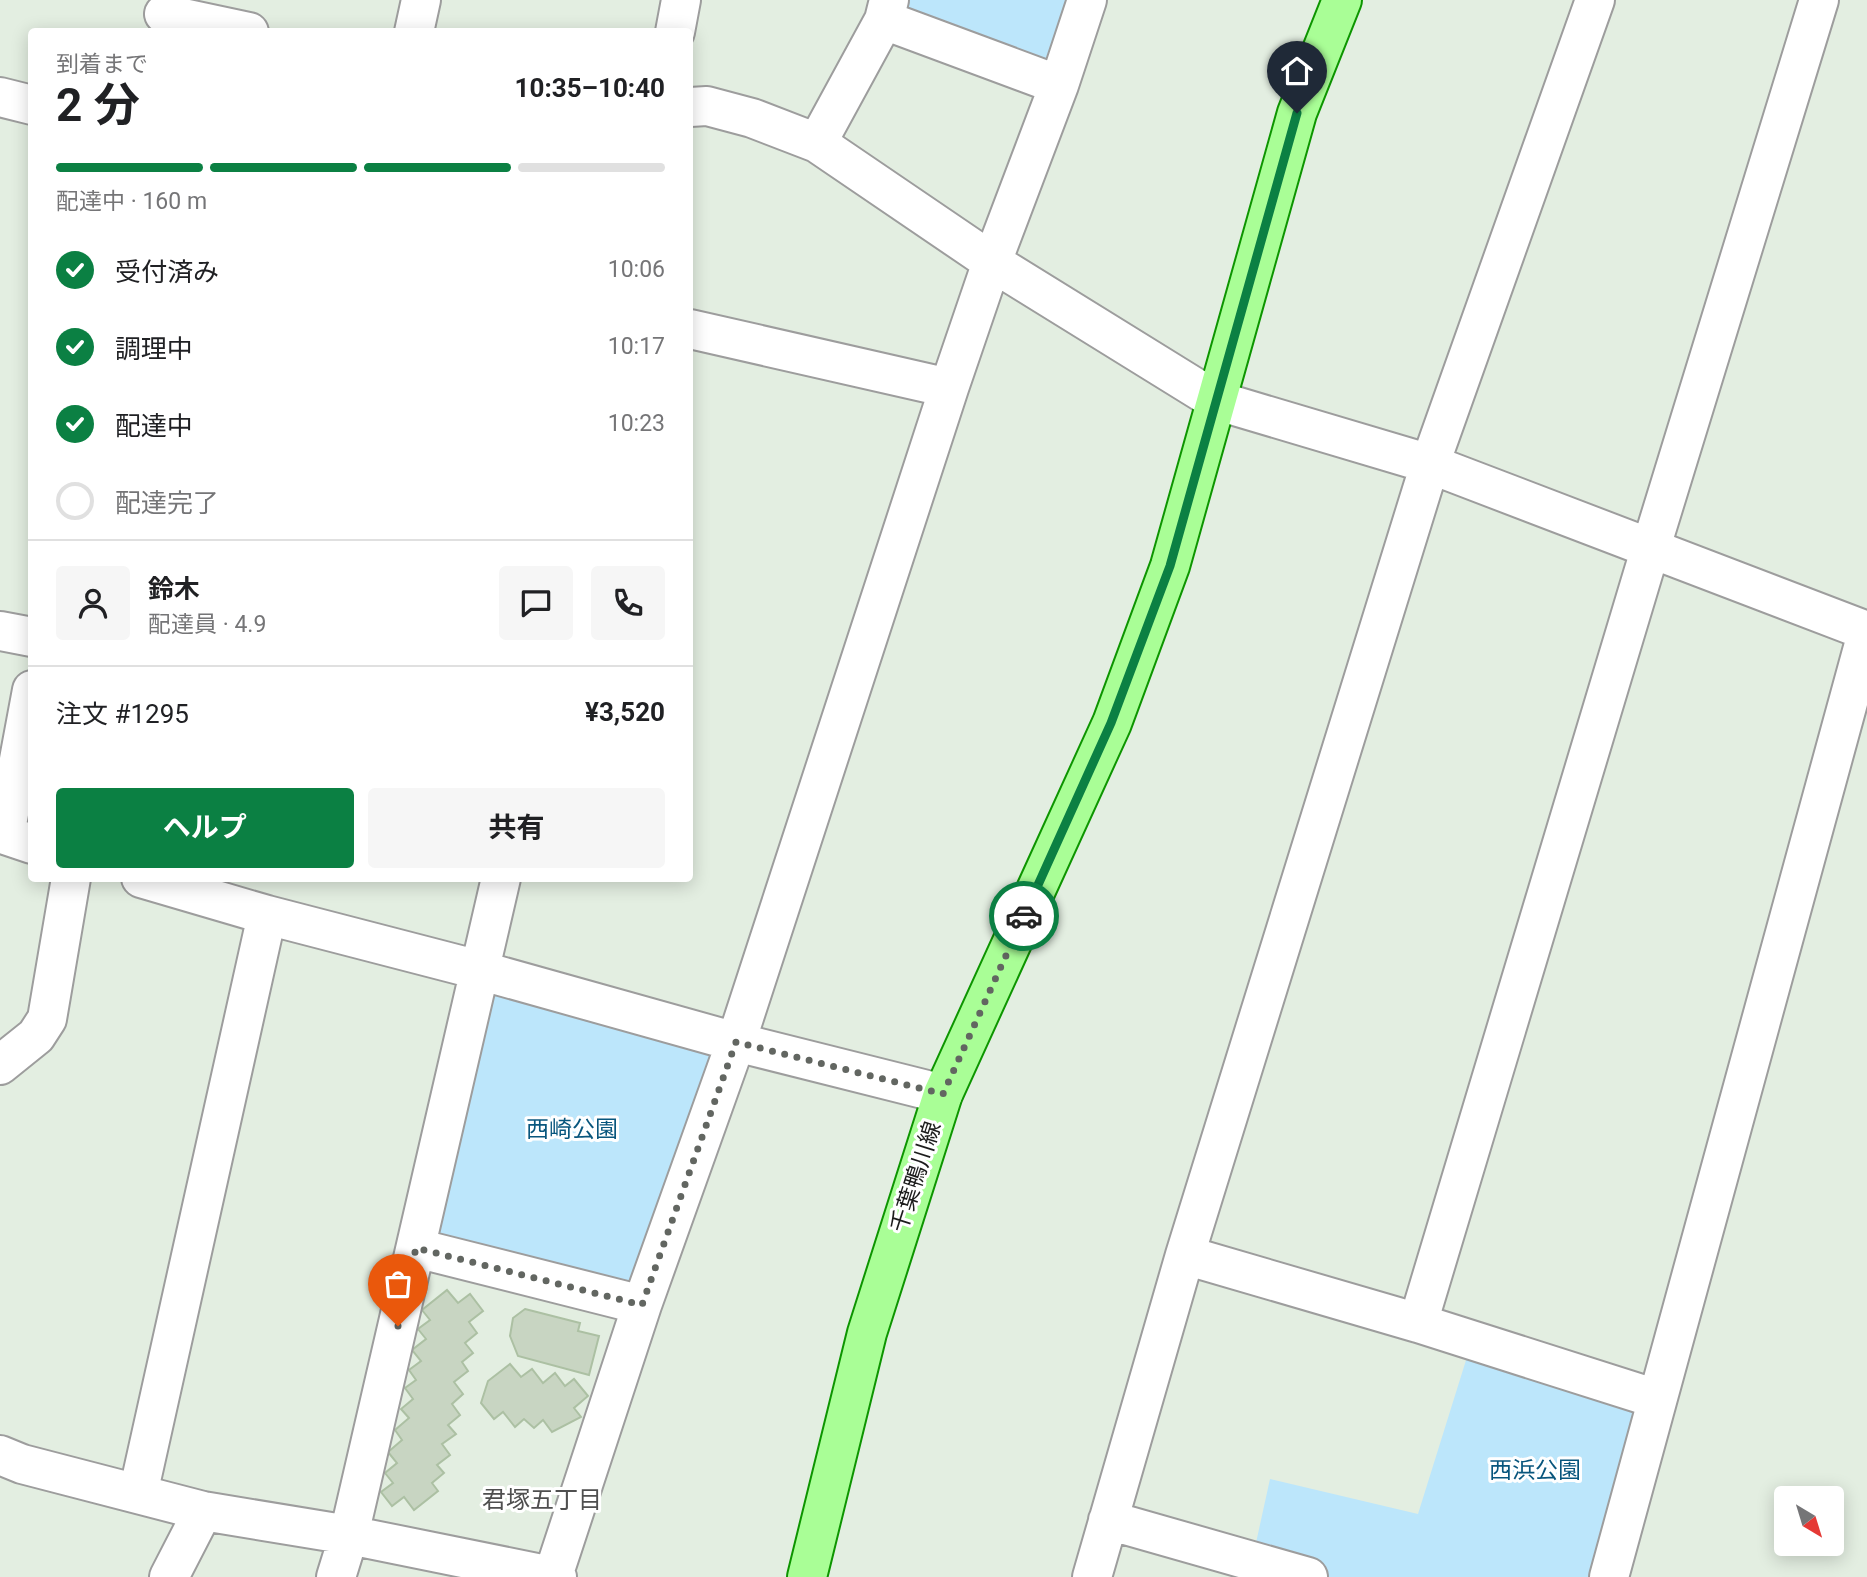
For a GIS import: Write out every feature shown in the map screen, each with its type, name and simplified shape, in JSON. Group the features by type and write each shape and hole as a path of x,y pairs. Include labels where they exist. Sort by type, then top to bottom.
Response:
{"main road":[{"name":"千葉鴨川線","path":"807,1577 867,1333 943,1094 1111,723 1170,566 1297,113 1342,0"}],"street":[{"path":"415,28 421,0"},
{"path":"677,28 681,0"},
{"path":"0,1455 22,1464 203,1511 349,1535 555,1576 642,1305 736,1042 949,388 992,262 1059,85 1087,0"},
{"path":"1092,1577 1185,1255 1430,464 1595,0"},
{"path":"1418,1323 1651,547 1819,0"},
{"path":"817,143 886,10 1059,85"},
{"path":"163,15 229,28"},
{"path":"0,97 28,104"},
{"path":"693,107 707,106 752,118 817,143 992,262 1215,400 1430,464 1867,632 1609,1577"},
{"path":"693,329 949,388"},
{"path":"0,631 28,636"},
{"path":"28,711 5,835 28,843"},
{"path":"0,1065 36,1036 47,1019 70,882"},
{"path":"155,882 736,1042 943,1094"},
{"path":"336,1577 349,1535 500,882"},
{"path":"138,1494 267,915"},
{"path":"416,1248 642,1305"},
{"path":"1185,1255 1418,1323 1657,1399"},
{"path":"169,1577 203,1511"},
{"path":"1108,1520 1308,1577"}],"green space":[{"path":"907,0 1073,0 1054,56 1040,65 913,19 906,7"},
{"name":"西崎公園","path":"479,970 736,1042 642,1305 416,1248"},
{"name":"西浜公園","path":"1472,1341 1657,1399 1609,1577 1308,1577 1252,1561 1270,1479 1418,1514"}],"building":[{"path":"447,1290 458,1303 470,1294 483,1311 469,1322 477,1333 465,1343 473,1353 462,1362 468,1371 454,1382 463,1394 452,1404 460,1415 448,1425 456,1434 442,1444 450,1455 437,1465 444,1473 432,1483 438,1491 414,1510 404,1497 392,1506 381,1492 393,1483 385,1473 397,1463 388,1452 402,1440 395,1430 409,1418 401,1409 413,1399 405,1388 416,1380 409,1370 421,1361 412,1350 426,1339 418,1329 430,1320 422,1310"},
{"path":"525,1309 580,1323 578,1331 599,1336 589,1375 518,1356 510,1336 513,1318"},
{"path":"510,1364 521,1377 532,1369 543,1383 555,1373 565,1386 574,1379 588,1396 574,1408 581,1417 552,1432 543,1420 534,1428 524,1419 515,1427 503,1412 494,1419 481,1403 488,1381"}],"way so far":[{"path":"398,1326 416,1248 642,1305 736,1042 943,1094 1024,916"}],"district":[{"name":"君塚五丁目","path":"542,1500"}],"route":[{"path":"1024,916 1111,723 1170,566 1297,113"}]}
